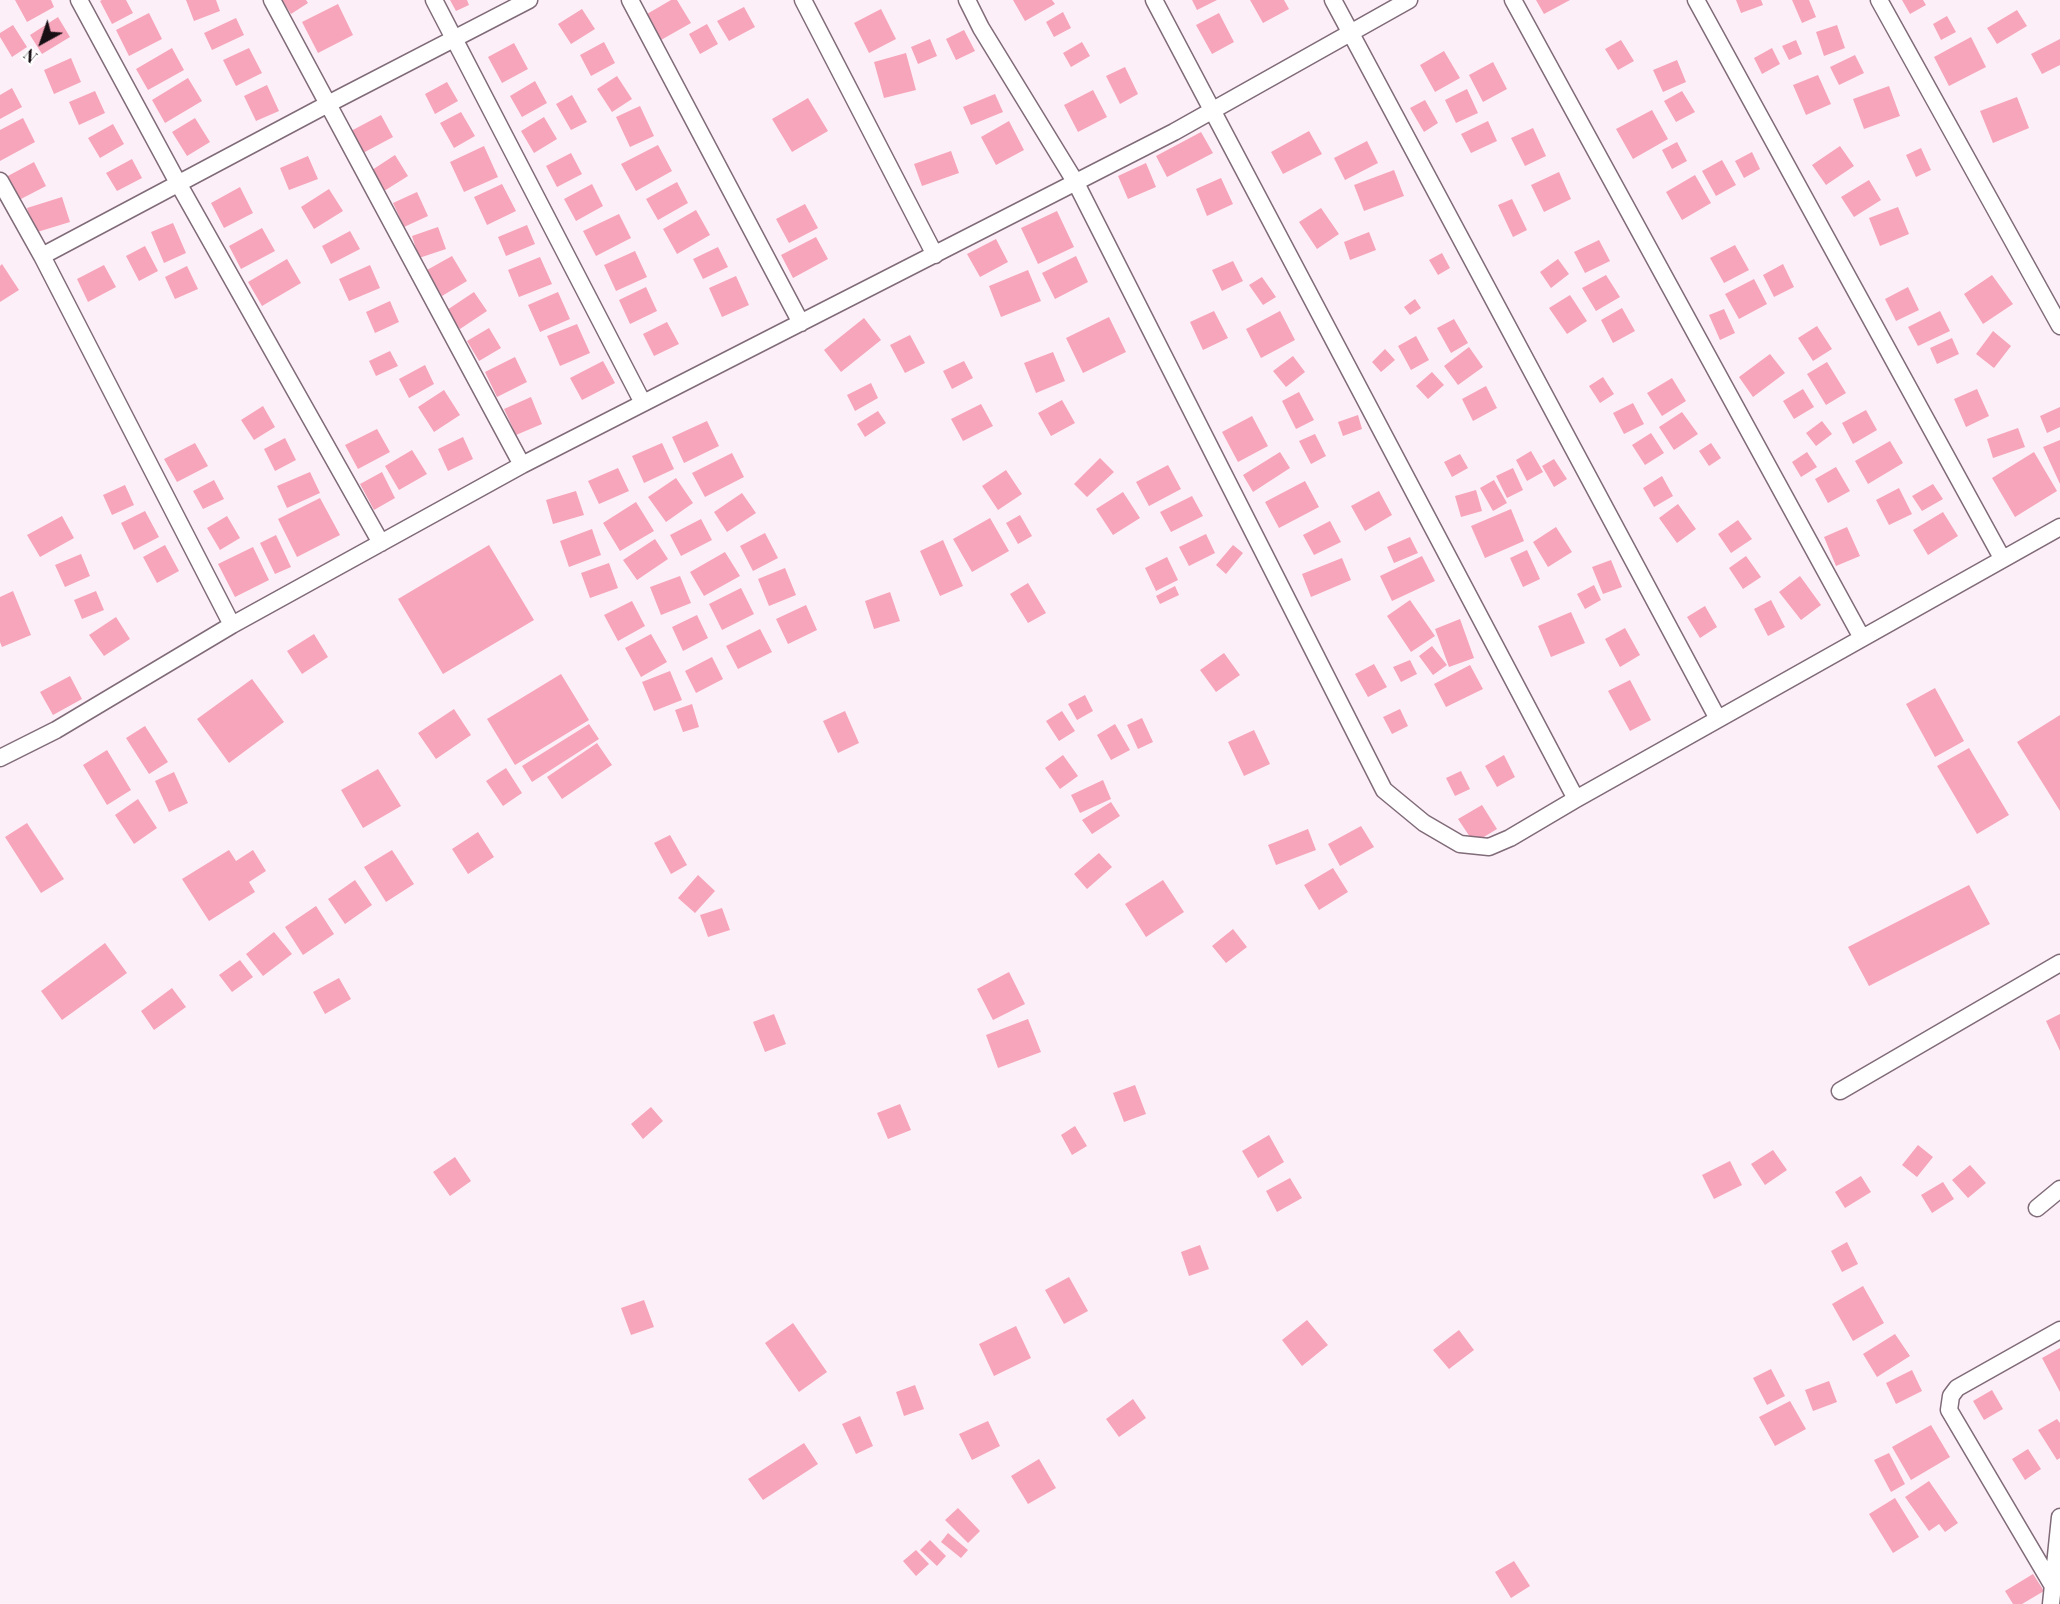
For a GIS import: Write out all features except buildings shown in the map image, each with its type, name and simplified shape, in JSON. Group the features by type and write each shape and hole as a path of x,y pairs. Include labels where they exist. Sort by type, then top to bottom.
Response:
{"street":[{"path":"79,0 178,183 381,543"},
{"path":"272,0 522,465"},
{"path":"434,0 643,404"},
{"path":"42,256 529,0"},
{"path":"630,0 801,323"},
{"path":"803,0 935,255"},
{"path":"967,0 981,28 1076,183 1384,790 1424,823 1460,844 1489,847 1510,838 2060,527"},
{"path":"1154,0 1576,799"},
{"path":"1333,0 1718,719"},
{"path":"0,759 56,730 232,625 522,465 1076,183 1212,111 1408,0"},
{"path":"1513,0 1862,638"},
{"path":"1696,0 2002,558"},
{"path":"1879,0 2060,326"},
{"path":"0,181 42,256 232,625"},
{"path":"1840,1091 2060,963"},
{"path":"2037,1208 2060,1189"},
{"path":"2052,1596 1949,1410 1951,1396 1957,1388 2060,1330"},
{"path":"2052,1596 2060,1517"}]}
